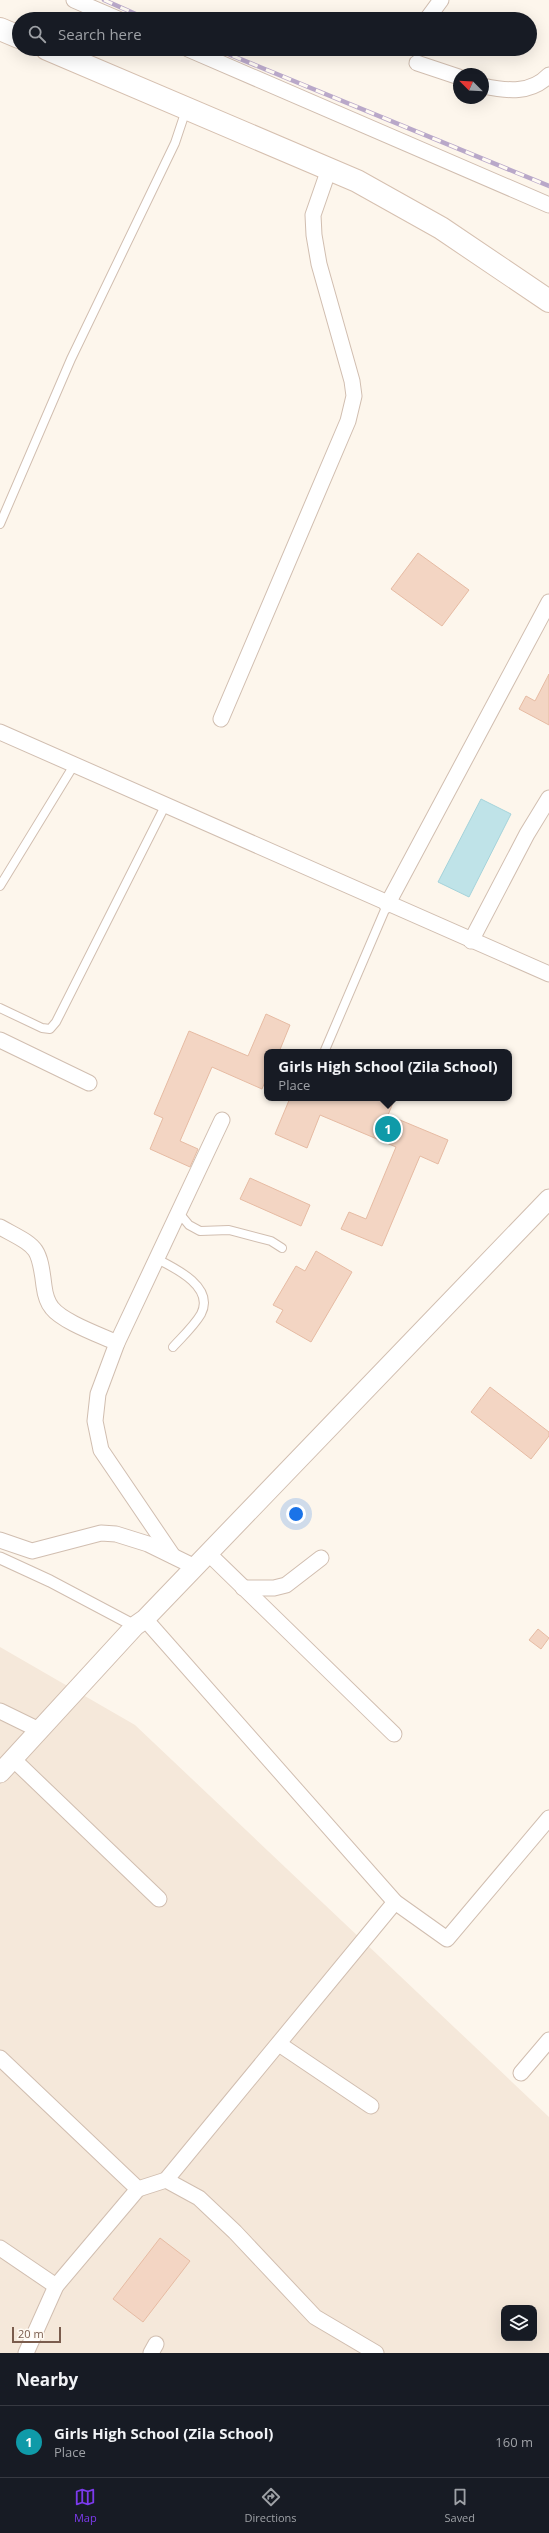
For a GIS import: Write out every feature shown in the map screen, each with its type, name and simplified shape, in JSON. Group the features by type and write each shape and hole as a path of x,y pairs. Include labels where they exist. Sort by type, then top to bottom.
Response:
{"main road":[{"path":"0,29 12,34"},
{"path":"63,56 186,110 357,181 441,228 549,301"}],"street":[{"path":"74,0 102,12"},
{"path":"432,12 441,0"},
{"path":"204,56 549,205"},
{"path":"417,63 453,76"},
{"path":"489,87 508,90 528,89 549,75"},
{"path":"221,719 345,428 354,396 352,381 319,264 314,235 313,215 329,170"},
{"path":"387,905 549,602"},
{"path":"0,732 387,905 549,974"},
{"path":"471,941 527,834 549,798"},
{"path":"0,1040 89,1083"},
{"path":"173,1556 150,1519 108,1461 97,1438 95,1421 98,1394 117,1343 222,1120"},
{"path":"0,1773 140,1622 195,1567 549,1199"},
{"path":"0,1228 25,1240 40,1254 46,1298 52,1309 61,1316 117,1343"},
{"path":"0,1540 32,1551 101,1533 116,1534 148,1544 195,1567"},
{"path":"208,1553 394,1734"},
{"path":"0,1558 140,1622 395,1902 447,1939 549,1818"},
{"path":"243,1588 274,1588 286,1585 321,1558"},
{"path":"0,1711 40,1730"},
{"path":"13,1759 159,1899"},
{"path":"26,2353 56,2286 138,2189 166,2180 395,1902"},
{"path":"521,2073 549,2040"},
{"path":"279,2044 371,2106"},
{"path":"0,2058 138,2189"},
{"path":"166,2180 199,2198 235,2232 315,2317 376,2353"},
{"path":"0,2248 56,2286"}],"lane":[{"path":"0,524 71,359 175,143 186,110"},
{"path":"0,886 74,765"},
{"path":"0,1008 42,1028 50,1028 56,1022 165,806"},
{"path":"325,1049 387,905"},
{"path":"179,1213 189,1225 200,1231 229,1230 271,1241 282,1248"},
{"path":"157,1259 184,1273 197,1285 204,1300 202,1313 173,1347"}],"shaded area":[{"path":"0,1647 135,1725 549,2117 549,2353 0,2353"}],"water":[{"path":"481,799 511,814 469,897 438,882"}],"building":[{"path":"418,553 469,590 442,626 391,589"},
{"path":"549,674 549,725 519,709 526,696 535,701"},
{"path":"266,1014 290,1025 280,1049 264,1049 264,1084 262,1089 212,1067 180,1141 198,1149 190,1167 150,1149 163,1118 154,1114 189,1031 248,1056"},
{"path":"289,1101 394,1101 388,1115 448,1140 438,1164 420,1156 382,1246 341,1229 349,1212 366,1219 396,1147 320,1115 307,1148 275,1134"},
{"path":"250,1178 310,1205 301,1226 240,1199"},
{"path":"316,1251 352,1272 311,1342 276,1322 283,1310 273,1305 296,1266 305,1271"},
{"path":"490,1387 549,1432 549,1436 531,1459 471,1412"},
{"path":"538,1629 549,1638 541,1649 529,1640"},
{"path":"160,2238 190,2261 143,2322 113,2299"}],"railway":[{"path":"104,0 131,12"},
{"path":"233,56 549,186"}],"place":[{"name":"Girls High School (Zila School)","path":"388,1129"}]}
